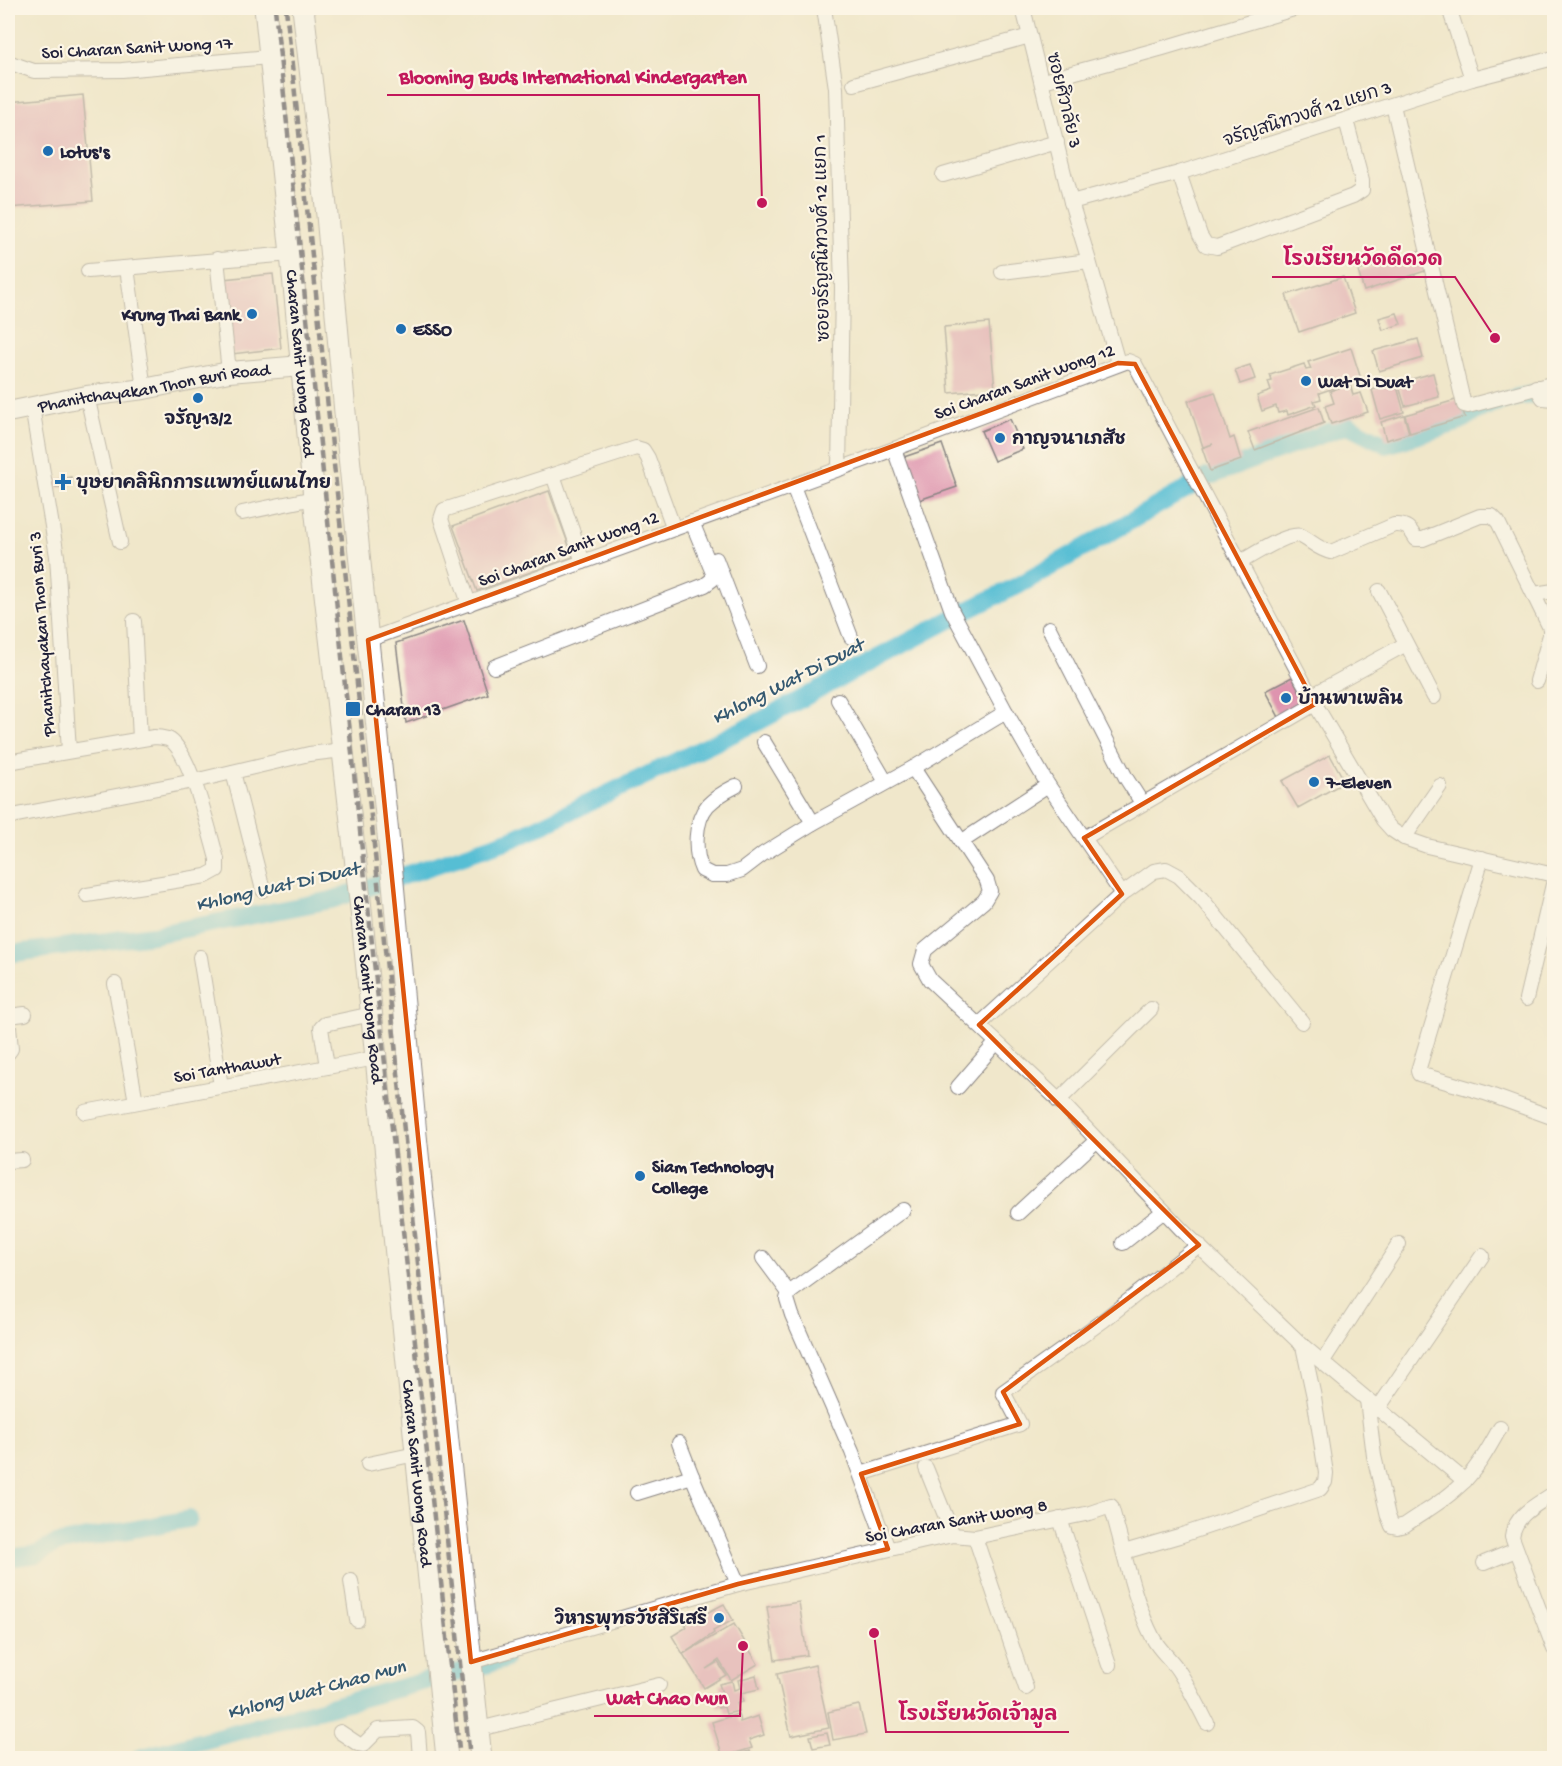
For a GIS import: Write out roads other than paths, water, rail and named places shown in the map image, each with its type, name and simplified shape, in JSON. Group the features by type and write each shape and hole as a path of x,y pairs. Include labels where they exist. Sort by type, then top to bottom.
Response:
{"main road":[{"name":"Charan Sanit Wong Road","path":"265,8 315,498 359,889 447,1758"},
{"name":"Charan Sanit Wong Road","path":"303,8 327,215 393,878 416,1135 481,1758"},
{"name":"Phanitchayakan Thon Buri Road","path":"8,412 229,372 302,366"},
{"path":"413,1423 447,1419"}],"street":[{"name":"ซอยจรัญสนิทวงศ์ 12 แยก 1","path":"824,8 836,88 842,288 839,469"},
{"name":"ซอยศิวาลัย 3","path":"1023,8 1043,81 1071,202 1119,363"},
{"path":"1043,81 1297,8"},
{"path":"1449,8 1472,79"},
{"path":"854,84 1030,36"},
{"name":"Soi Charan Sanit Wong 17","path":"8,62 34,72 111,70 269,57"},
{"name":"จรัญสนิทวงศ์ 12 แยก 3","path":"1071,202 1179,173 1472,79 1554,58"},
{"path":"1393,105 1464,405 1543,393 1551,384"},
{"path":"1179,173 1200,235 1206,245 1217,247 1353,196 1362,190 1362,181 1346,120"},
{"path":"943,175 1058,142"},
{"path":"88,271 291,254"},
{"path":"217,259 229,372"},
{"path":"1002,272 1089,261"},
{"path":"128,268 144,389"},
{"name":"Soi Charan Sanit Wong 12","path":"368,640 894,449 1128,361 1135,364 1313,700 1383,820 1404,838 1427,846 1554,875"},
{"path":"87,396 120,542"},
{"name":"Phanitchayakan Thon Buri 3","path":"32,407 57,556 69,751"},
{"path":"469,604 441,519 444,510 636,448 644,450 648,458 674,529"},
{"path":"894,449 954,615 1048,785 1122,894"},
{"path":"554,475 583,562"},
{"path":"793,486 851,637"},
{"path":"242,513 315,498"},
{"path":"1240,562 1290,536 1300,536 1325,551 1331,552 1395,525 1403,524 1410,528 1416,539 1423,540 1486,514 1492,516 1498,522 1550,627 1550,635 1537,681"},
{"path":"697,521 757,666"},
{"path":"494,667 705,585 713,579 713,573 697,521"},
{"path":"1379,591 1434,697"},
{"path":"1534,594 1554,591"},
{"path":"134,621 140,739"},
{"path":"1049,628 1126,778 1142,803"},
{"path":"1084,838 1406,644"},
{"path":"838,700 886,782"},
{"path":"736,786 718,796 707,806 700,819 697,859 702,870 712,875 727,875 742,870 813,823 913,768 1006,712"},
{"path":"8,762 154,737 169,739 178,748 194,780 217,859 217,870 206,876 87,895"},
{"path":"764,742 813,823"},
{"path":"12,816 233,772 309,754 343,750"},
{"path":"913,768 987,881 990,891 984,901 925,951 921,964 930,980 1058,1101 1232,1280 1303,1347 1323,1361 1372,1405 1465,1481"},
{"path":"233,772 263,890"},
{"path":"961,842 1048,785"},
{"path":"1404,838 1440,786"},
{"path":"1482,858 1418,1071 1419,1074 1485,1093 1554,1118"},
{"path":"979,1025 1122,894 1154,871 1166,869 1179,876 1201,898 1302,1022"},
{"path":"1526,999 1554,880"},
{"path":"200,957 221,1086"},
{"path":"115,984 136,1102"},
{"path":"1058,1101 1152,1009"},
{"path":"8,1053 11,1048 8,1016 25,1014"},
{"path":"327,1068 321,1028 324,1024 372,1014"},
{"path":"958,1087 996,1043"},
{"name":"Soi Tanthawut","path":"85,1112 376,1059"},
{"path":"1018,1213 1096,1142"},
{"path":"888,1549 861,1474 787,1299 789,1293 903,1210"},
{"path":"1123,1243 1164,1211"},
{"path":"1323,1361 1399,1244"},
{"path":"861,1474 1020,1424 1003,1392 1104,1320 1199,1245"},
{"path":"1482,1257 1372,1405 1374,1456 1392,1526 1405,1525 1454,1491 1476,1469 1500,1428"},
{"path":"763,1258 789,1293"},
{"path":"1124,1552 1320,1489 1325,1482 1326,1473 1314,1397 1303,1347"},
{"path":"679,1443 738,1584"},
{"path":"368,1464 416,1454"},
{"path":"926,1468 953,1535"},
{"path":"637,1493 692,1476"},
{"path":"1554,1493 1520,1517 1514,1525 1512,1537 1554,1649"},
{"name":"Soi Charan Sanit Wong 8","path":"472,1667 738,1584 953,1535 975,1537 1111,1506 1137,1596 1151,1635 1158,1648 1178,1669 1207,1723"},
{"path":"1060,1519 1109,1665"},
{"path":"975,1537 1026,1688"},
{"path":"1484,1563 1516,1550"},
{"path":"351,1581 357,1620"},
{"path":"479,1729 659,1685"},
{"path":"340,1732 363,1745 378,1730 413,1728 418,1732 420,1758"}],"waterway":[{"name":"Khlong Wat Di Duat","path":"8,954 153,935 331,900 515,838 758,722 1021,584 1207,477 1348,425 1387,445 1454,424 1493,404 1554,391"},
{"path":"8,1558 38,1554 55,1544 189,1519"},
{"name":"Khlong Wat Chao Mun","path":"139,1758 504,1660"}],"railway":[{"path":"275,8 363,860 460,1758"},
{"path":"286,8 470,1758"}],"place":[{"name":"Lotus's","path":"48,151"},
{"name":"Blooming Buds International Kindergarten","path":"762,203"},
{"name":"Krung Thai Bank","path":"252,314"},
{"name":"ESSO","path":"401,329"},
{"name":"โรงเรียนวัดดีดวด","path":"1495,338"},
{"name":"Wat Di Duat","path":"1306,381"},
{"name":"จรัญ13/2","path":"198,398"},
{"name":"กาญจนาเภสัช","path":"1000,438"},
{"name":"บุษยาคลินิกการแพทย์แผนไทย","path":"63,482"},
{"name":"บ้านพาเพลิน","path":"1286,698"},
{"name":"Charan 13","path":"353,709"},
{"name":"7-Eleven","path":"1314,782"},
{"name":"Siam Technology College","path":"640,1176"},
{"name":"วิหารพุทธวัชสิริเสรี","path":"719,1618"},
{"name":"โรงเรียนวัดเจ้ามูล","path":"874,1633"},
{"name":"Wat Chao Mun","path":"743,1646"}]}
